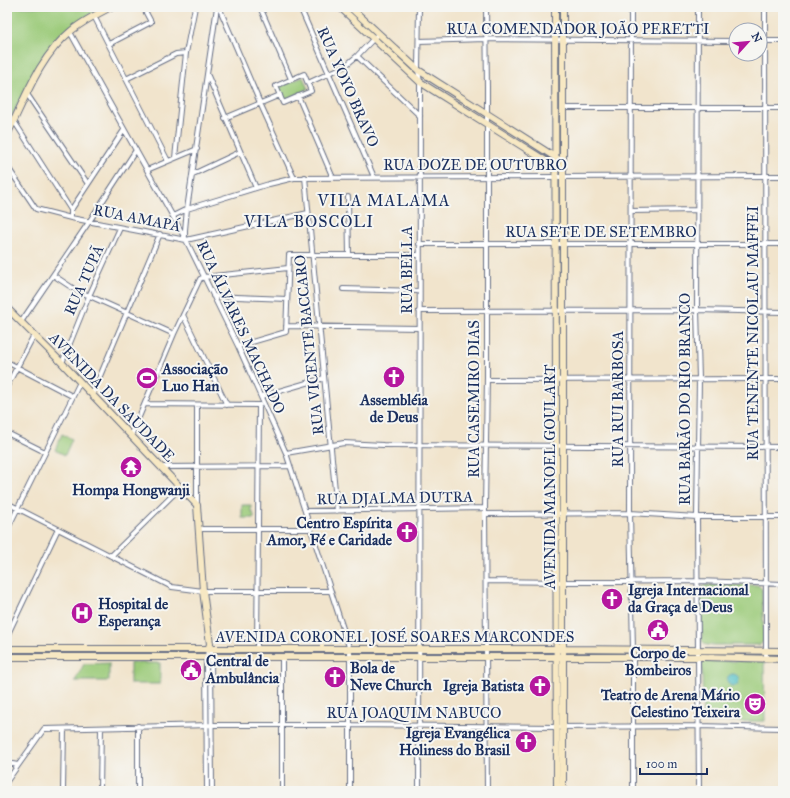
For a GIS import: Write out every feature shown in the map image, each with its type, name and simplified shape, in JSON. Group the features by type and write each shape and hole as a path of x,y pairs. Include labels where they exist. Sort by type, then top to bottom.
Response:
{"main road":[{"path":"7,135 48,54 70,32 111,7"},
{"path":"340,7 376,36 418,70 562,162 556,167 420,82 376,36 350,7"},
{"name":"AVENIDA MANOEL GOULART","path":"555,7 556,167 559,176 563,244 555,380 556,446 564,582 563,791"},
{"name":"AVENIDA MANOEL GOULART","path":"557,791 556,582 563,446 564,380 556,244 559,176 562,162 563,7"},
{"name":"AVENIDA DA SAUDADE","path":"7,308 62,363 197,505"},
{"path":"197,505 203,591 210,644 209,653"},
{"name":"AVENIDA CORONEL JOSÉ SOARES MARCONDES","path":"7,657 209,653 257,650 285,654 350,650 564,649 783,651"},
{"name":"AVENIDA CORONEL JOSÉ SOARES MARCONDES","path":"7,650 285,654 350,657 698,657 783,659"}],"street":[{"path":"109,44 151,22 143,7"},
{"path":"175,158 186,53 195,7"},
{"path":"186,240 185,230 187,209 218,7"},
{"path":"218,7 294,178"},
{"path":"260,7 291,79"},
{"name":"RUA YOYO BRAVO","path":"300,7 374,177"},
{"name":"RUA BELLA","path":"419,7 419,791"},
{"name":"RUA CASEMIRO DIAS","path":"486,7 487,380 485,514 487,791"},
{"name":"RUA RUI BARBOSA","path":"631,7 630,513 633,650 633,791"},
{"name":"RUA BARÃO DO RIO BRANCO","path":"698,7 697,310 699,379 697,516 699,791"},
{"name":"RUA TENENTE NICOLAU MAFFEI","path":"764,22 765,7"},
{"path":"94,16 168,161"},
{"name":"RUA ÁLVARES MACHADO","path":"70,32 186,240 262,396 286,453 350,650 350,791"},
{"path":"308,82 346,66 376,36"},
{"name":"RUA COMENDADOR JOÃO PERETTI","path":"419,41 486,39 728,41"},
{"path":"768,41 783,41"},
{"path":"126,79 176,54 186,53"},
{"path":"357,56 420,116"},
{"name":"RUA TENENTE NICOLAU MAFFEI","path":"763,62 765,108 766,658"},
{"path":"304,74 308,82 311,91 283,103 276,86 304,74"},
{"path":"207,75 256,188"},
{"path":"27,94 88,184"},
{"path":"225,118 280,95"},
{"path":"298,96 333,178"},
{"path":"562,108 783,108"},
{"path":"14,121 71,210 71,218"},
{"path":"71,210 124,130"},
{"path":"147,170 197,149"},
{"path":"21,322 136,150"},
{"path":"193,174 240,152"},
{"name":"RUA AMAPÁ","path":"7,166 36,210 89,222 186,240 308,213"},
{"name":"RUA DOZE DE OUTUBRO","path":"172,216 187,209 256,188 294,178 305,177 783,176"},
{"name":"RUA VICENTE BACCARO","path":"305,177 318,326 337,511"},
{"path":"348,197 349,255"},
{"path":"631,211 698,210"},
{"name":"RUA TUPÃ","path":"62,363 120,228"},
{"path":"92,395 160,234"},
{"name":"RUA SETE DE SETEMBRO","path":"419,244 783,244"},
{"path":"238,346 286,332 289,255 419,256"},
{"path":"131,436 174,334 196,284 200,279 204,277 288,268"},
{"path":"53,275 74,289 174,334"},
{"path":"342,289 419,291"},
{"path":"213,296 287,299"},
{"path":"419,312 697,310 783,312"},
{"path":"183,315 227,405"},
{"path":"286,326 419,328"},
{"path":"7,386 34,336"},
{"path":"7,362 72,396"},
{"path":"262,396 324,378"},
{"path":"487,380 783,379"},
{"path":"7,530 80,382"},
{"path":"145,404 259,406 265,404"},
{"path":"197,405 197,505"},
{"path":"257,650 259,406"},
{"path":"7,433 45,452"},
{"path":"286,453 344,443 486,446 783,447"},
{"path":"160,467 290,466"},
{"path":"111,556 180,488"},
{"path":"7,504 172,587 203,591 331,591"},
{"name":"RUA DJALMA DUTRA","path":"306,511 485,508"},
{"name":"RUA DJALMA DUTRA","path":"485,514 630,513 697,516 783,517"},
{"path":"7,636 8,630 58,529"},
{"path":"198,529 310,529"},
{"path":"486,581 698,581 783,584"},
{"path":"209,653 212,725 212,791"},
{"path":"207,791 206,725 209,653"},
{"path":"282,791 282,725 285,654"},
{"name":"RUA JOAQUIM NABUCO","path":"18,765 44,730 64,729 206,725 699,726 783,728"},
{"path":"138,726 138,791"},
{"path":"100,791 101,728"},
{"path":"63,791 64,729"},
{"path":"7,763 18,765 7,781"}],"green space":[{"path":"7,7 102,7 67,29 44,55 7,125"},
{"path":"303,77 308,89 284,100 278,87"},
{"path":"62,434 72,439 65,455 55,450"},
{"path":"242,505 251,505 251,511 254,518 242,518"},
{"path":"705,585 758,585 762,589 764,641 760,645 706,645 702,641 701,590"},
{"path":"702,661 764,661 765,721 703,722"},
{"path":"109,663 109,681 75,681 84,664"},
{"path":"130,663 160,663 160,684 130,684"}],"water":[{"path":"735,674 738,675 738,685 731,686 728,685 727,678 728,675"}],"place":[{"name":"Assembléia de Deus","path":"394,377"},
{"name":"Associação Luo Han","path":"147,378"},
{"name":"Hompa Hongwanji","path":"131,467"},
{"name":"Centro Espírita Amor, Fé e Caridade","path":"407,532"},
{"name":"Igreja Internacional da Graça de Deus","path":"612,599"},
{"name":"Hospital de Esperança","path":"82,613"},
{"name":"Corpo de Bombeiros","path":"658,630"},
{"name":"Central de Ambulância","path":"191,670"},
{"name":"Bola de Neve Church","path":"335,677"},
{"name":"Igreja Batista","path":"540,686"},
{"name":"Teatro de Arena Mário Celestino Teixeira","path":"755,704"},
{"name":"Igreja Evangélica Holiness do Brasil","path":"526,742"}],"district":[{"name":"VILA MALAMA","path":"384,200"},
{"name":"VILA BOSCOLI","path":"309,221"}]}
